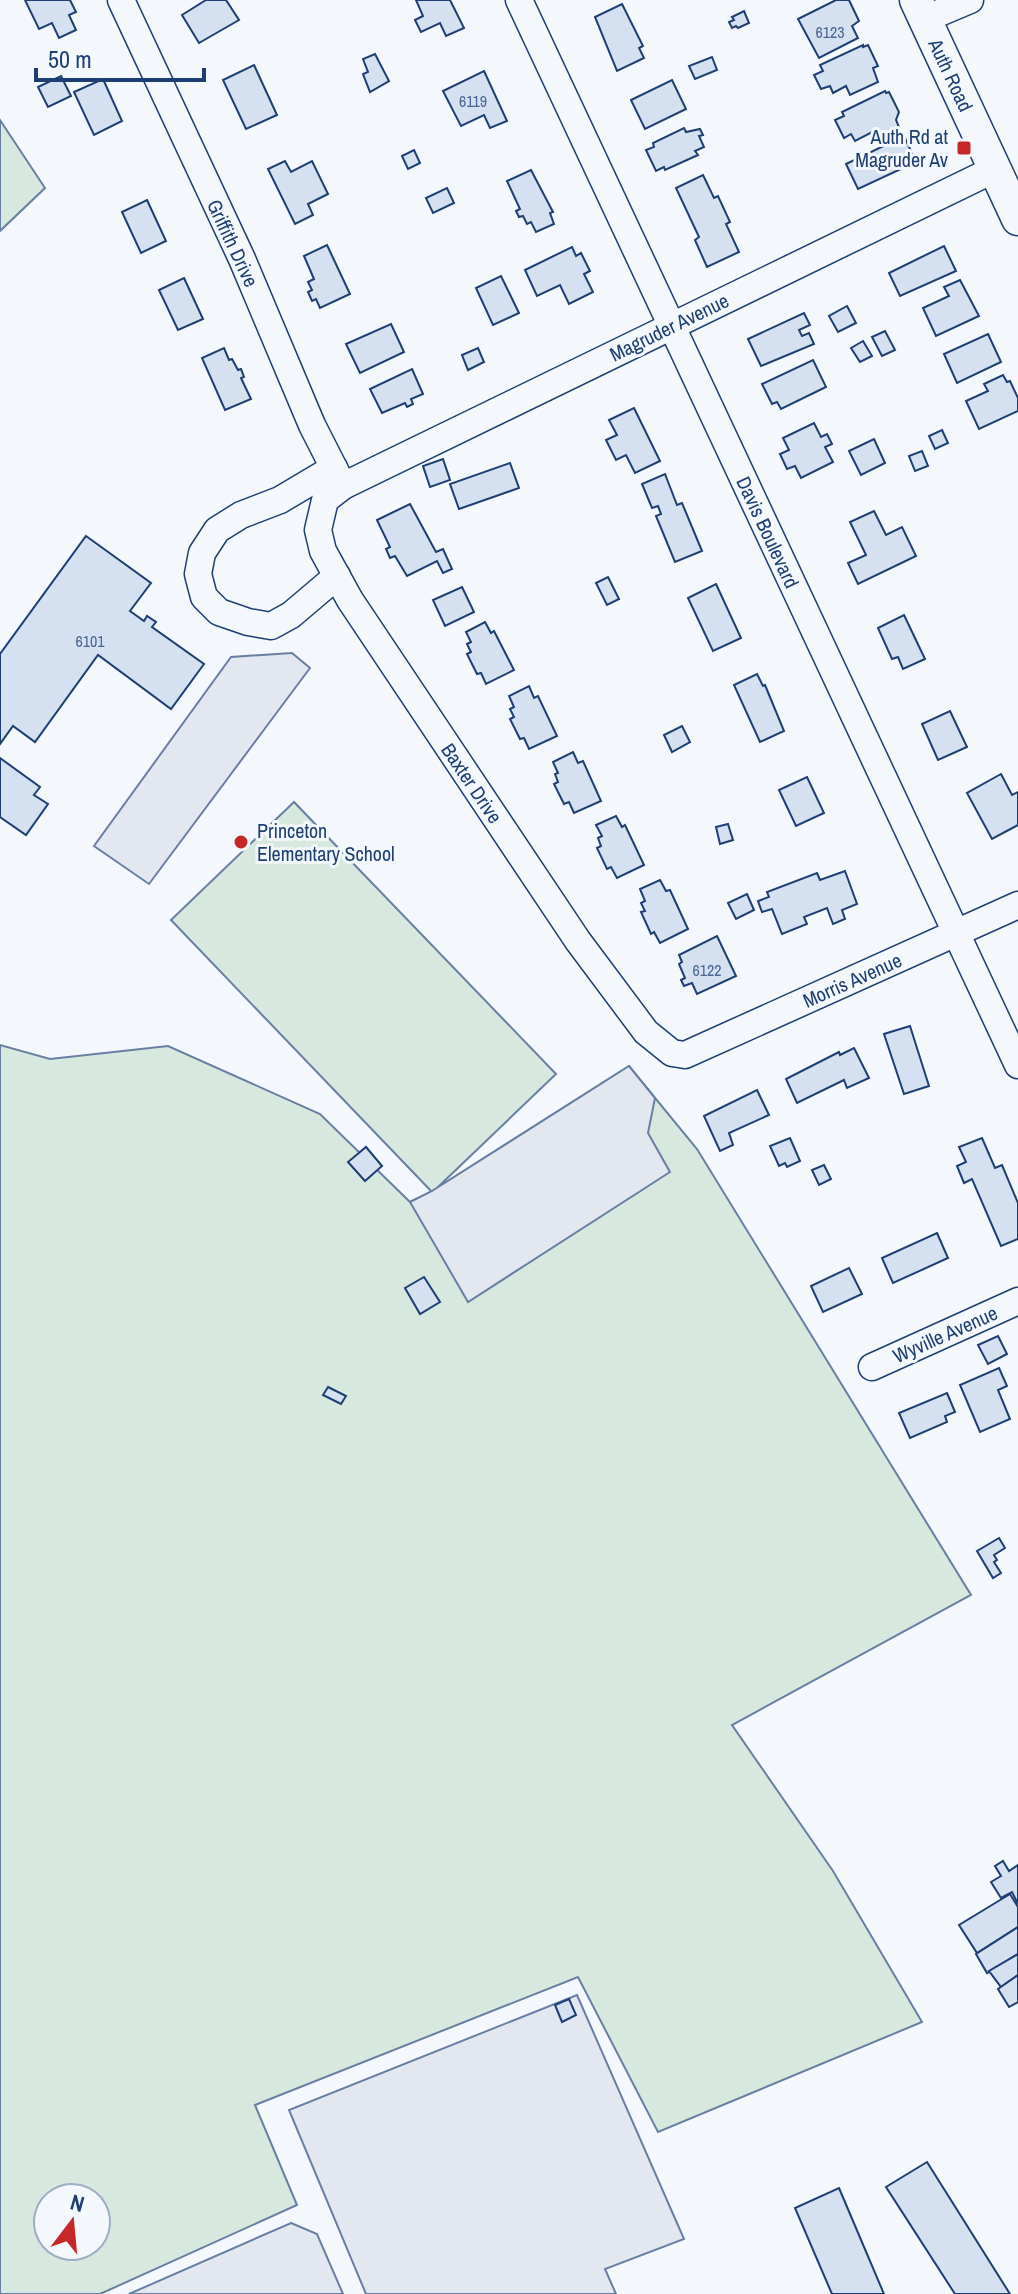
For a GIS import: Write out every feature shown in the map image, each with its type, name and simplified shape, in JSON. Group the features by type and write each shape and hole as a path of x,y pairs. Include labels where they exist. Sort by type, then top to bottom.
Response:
{"main road":[{"name":"Auth Road","path":"920,9 1018,219"}],"street":[{"name":"Griffith Drive","path":"121,0 242,259 312,425 338,477"},
{"name":"Davis Boulevard","path":"519,0 1018,1065"},
{"name":"Auth Road","path":"920,9 970,0"},
{"name":"Magruder Avenue","path":"337,576 291,615 271,626 219,612 204,597 198,574 202,553 217,530 241,515 338,477 672,326 995,169"},
{"name":"Baxter Drive","path":"338,477 325,500 318,530 323,551 359,613 578,941 646,1032 672,1053 685,1055"},
{"name":"Morris Avenue","path":"685,1055 1018,905"},
{"name":"Wyville Avenue","path":"872,1367 1018,1301"}],"shaded area":[{"path":"0,120 45,188 0,231"},
{"path":"292,653 310,668 149,884 94,846 231,657"},
{"path":"294,802 556,1074 437,1188 629,1066 697,1149 971,1595 732,1725 833,1871 922,2022 658,2132 578,1977 255,2105 297,2205 100,2294 0,2294 0,1045 50,1059 168,1046 320,1114 410,1202 432,1192 171,920"},
{"path":"629,1066 655,1098 648,1133 670,1172 468,1302 410,1202"},
{"path":"577,1995 684,2239 605,2269 616,2294 366,2294 289,2110"},
{"path":"291,2223 317,2234 343,2294 129,2294"}],"building":[{"path":"25,0 70,0 76,12 69,15 76,30 59,38 52,23 39,29"},
{"path":"206,0 226,0 239,20 199,43 182,15"},
{"path":"416,0 450,0 464,28 446,36 440,23 421,32 415,20 423,16"},
{"path":"836,0 849,0 859,21 852,26 858,38 819,58 798,19"},
{"path":"622,4 643,46 639,48 644,58 617,71 595,17"},
{"path":"744,11 749,23 732,28 729,22 734,20 732,17"},
{"path":"868,45 878,66 873,68 878,82 850,95 846,86 833,93 830,86 821,89 814,75 823,71 820,65"},
{"path":"375,54 389,81 370,92 363,74 368,72 363,59"},
{"path":"712,57 717,70 695,79 689,66"},
{"path":"254,65 277,115 246,129 223,80"},
{"path":"484,71 507,121 490,128 484,115 461,126 443,91"},
{"path":"61,76 71,96 48,107 38,87"},
{"path":"103,79 122,121 94,135 74,92"},
{"path":"672,80 686,109 645,129 631,100"},
{"path":"885,91 889,92 899,112 896,120 899,127 881,135 878,129 855,141 851,134 844,138 835,120 844,116 842,112"},
{"path":"684,128 686,132 700,129 703,135 699,136 704,147 695,151 698,155 656,171 646,150 654,147 653,143"},
{"path":"904,136 916,162 858,189 846,164"},
{"path":"414,150 420,163 408,169 402,156"},
{"path":"285,161 291,172 312,161 328,194 308,204 313,215 295,224 268,169"},
{"path":"531,170 553,212 550,213 554,224 536,232 531,222 527,224 523,216 519,217 516,211 520,209 507,181"},
{"path":"703,175 714,198 718,196 739,252 707,267 695,240 699,237 676,188"},
{"path":"447,188 454,203 433,213 426,198"},
{"path":"147,200 166,241 141,253 122,212"},
{"path":"327,245 350,294 320,308 308,292 312,290 308,282 314,279 304,256"},
{"path":"944,246 956,271 900,296 889,273"},
{"path":"572,247 576,256 581,253 590,271 584,274 593,292 569,304 560,285 537,296 525,270"},
{"path":"501,276 519,313 493,325 476,288"},
{"path":"184,278 203,319 178,330 159,290"},
{"path":"960,280 979,316 936,336 923,308 949,296 944,287"},
{"path":"847,306 856,323 838,332 829,316"},
{"path":"804,313 810,325 799,330 802,336 809,333 814,344 761,366 748,339"},
{"path":"391,324 404,352 360,373 346,344"},
{"path":"885,331 895,350 882,356 872,337"},
{"path":"988,334 1001,362 957,383 944,354"},
{"path":"863,341 872,356 860,362 851,348"},
{"path":"224,348 229,360 232,359 238,370 241,369 244,377 241,378 251,399 225,410 202,358"},
{"path":"478,348 484,362 468,370 462,355"},
{"path":"813,360 826,387 781,409 777,402 772,404 762,384"},
{"path":"412,369 423,394 411,399 413,404 407,407 405,403 382,413 370,389"},
{"path":"1003,375 1007,382 1010,381 1018,398 1018,411 979,429 966,401 988,391 984,384"},
{"path":"634,408 660,461 635,473 626,455 616,460 606,440 617,435 609,420"},
{"path":"814,423 821,437 827,434 832,444 825,447 833,462 801,478 795,466 787,469 780,454 789,450 783,438"},
{"path":"942,430 948,443 935,449 929,436"},
{"path":"874,439 885,463 861,475 849,451"},
{"path":"922,451 928,466 915,471 909,456"},
{"path":"443,459 450,480 430,487 423,466"},
{"path":"510,463 519,488 459,509 450,484"},
{"path":"665,474 677,505 682,503 702,551 675,562 656,516 661,514 658,506 652,508 642,484"},
{"path":"410,504 436,552 443,549 452,569 443,573 437,561 407,576 395,556 390,558 386,549 390,547 377,520"},
{"path":"874,511 886,535 902,527 916,556 858,584 848,563 866,555 850,522"},
{"path":"86,536 151,583 130,611 144,621 147,616 156,622 152,627 204,664 171,709 98,655 35,742 13,726 0,744 0,654"},
{"path":"608,577 619,599 607,605 596,583"},
{"path":"716,584 741,638 713,651 688,598"},
{"path":"462,587 474,612 445,626 433,600"},
{"path":"904,615 925,659 903,669 898,657 892,659 878,628"},
{"path":"485,622 491,633 494,631 514,670 486,684 467,654 471,652 467,644 471,642 466,632"},
{"path":"757,674 765,685 784,731 760,742 734,685"},
{"path":"529,686 534,698 538,696 557,736 529,749 510,719 514,717 510,709 514,707 509,696"},
{"path":"950,711 967,747 938,760 922,724"},
{"path":"682,726 690,742 672,752 664,735"},
{"path":"573,752 578,763 583,761 601,801 574,813 569,802 564,804 554,784 558,782 555,774 558,773 553,762"},
{"path":"0,758 40,787 34,795 48,804 26,835 0,817"},
{"path":"1001,774 1012,795 1018,792 1018,825 992,839 967,793"},
{"path":"807,777 824,813 796,826 779,790"},
{"path":"616,816 622,827 625,825 644,865 617,878 611,867 607,869 597,848 601,846 598,838 602,836 596,825"},
{"path":"728,824 733,840 720,844 716,827"},
{"path":"845,871 857,904 842,910 845,919 833,924 827,908 804,917 807,924 782,934 772,909 762,912 758,901 769,897 767,892 817,873 820,880"},
{"path":"660,880 666,891 670,890 688,929 660,943 654,932 651,934 641,912 645,911 641,903 645,901 640,889"},
{"path":"747,894 754,910 736,919 728,903"},
{"path":"717,936 736,976 697,994 692,983 684,986 681,980 685,978 679,955"},
{"path":"910,1026 929,1086 904,1094 884,1034"},
{"path":"854,1048 869,1078 847,1088 844,1080 797,1103 786,1079 839,1052 840,1055"},
{"path":"757,1090 769,1115 729,1133 733,1145 720,1151 704,1116"},
{"path":"790,1138 800,1161 787,1167 785,1163 779,1166 770,1146"},
{"path":"982,1138 995,1168 1002,1165 1018,1203 1018,1239 1001,1246 972,1179 964,1183 957,1166 966,1162 959,1147"},
{"path":"366,1147 382,1166 365,1181 348,1162"},
{"path":"824,1165 831,1179 819,1185 812,1170"},
{"path":"937,1233 948,1258 893,1283 882,1258"},
{"path":"849,1268 862,1294 823,1312 811,1286"},
{"path":"424,1277 440,1302 420,1314 405,1288"},
{"path":"998,1336 1007,1354 988,1364 978,1345"},
{"path":"999,1368 1007,1386 998,1390 1010,1419 980,1432 960,1385"},
{"path":"328,1387 346,1396 341,1404 323,1395"},
{"path":"947,1393 955,1412 945,1416 947,1422 910,1438 899,1413"},
{"path":"999,1538 1005,1548 994,1555 997,1560 994,1562 1001,1573 993,1578 977,1551"},
{"path":"1003,1861 1009,1871 1018,1865 1018,1904 1012,1892 1001,1898 991,1882 1001,1876 995,1866"},
{"path":"1010,1894 1018,1907 1018,1927 977,1953 959,1925"},
{"path":"1018,1927 1018,1954 987,1973 976,1954"},
{"path":"1018,1954 1018,1975 1001,1987 989,1971"},
{"path":"1018,1975 1018,2002 1009,2007 998,1989"},
{"path":"569,1999 576,2015 562,2022 555,2005"},
{"path":"927,2162 1010,2294 955,2294 886,2187"},
{"path":"839,2188 884,2294 832,2294 795,2208"}],"place":[{"name":"Auth Rd at Magruder Av","path":"964,148"},
{"name":"Princeton Elementary School","path":"241,842"}]}
